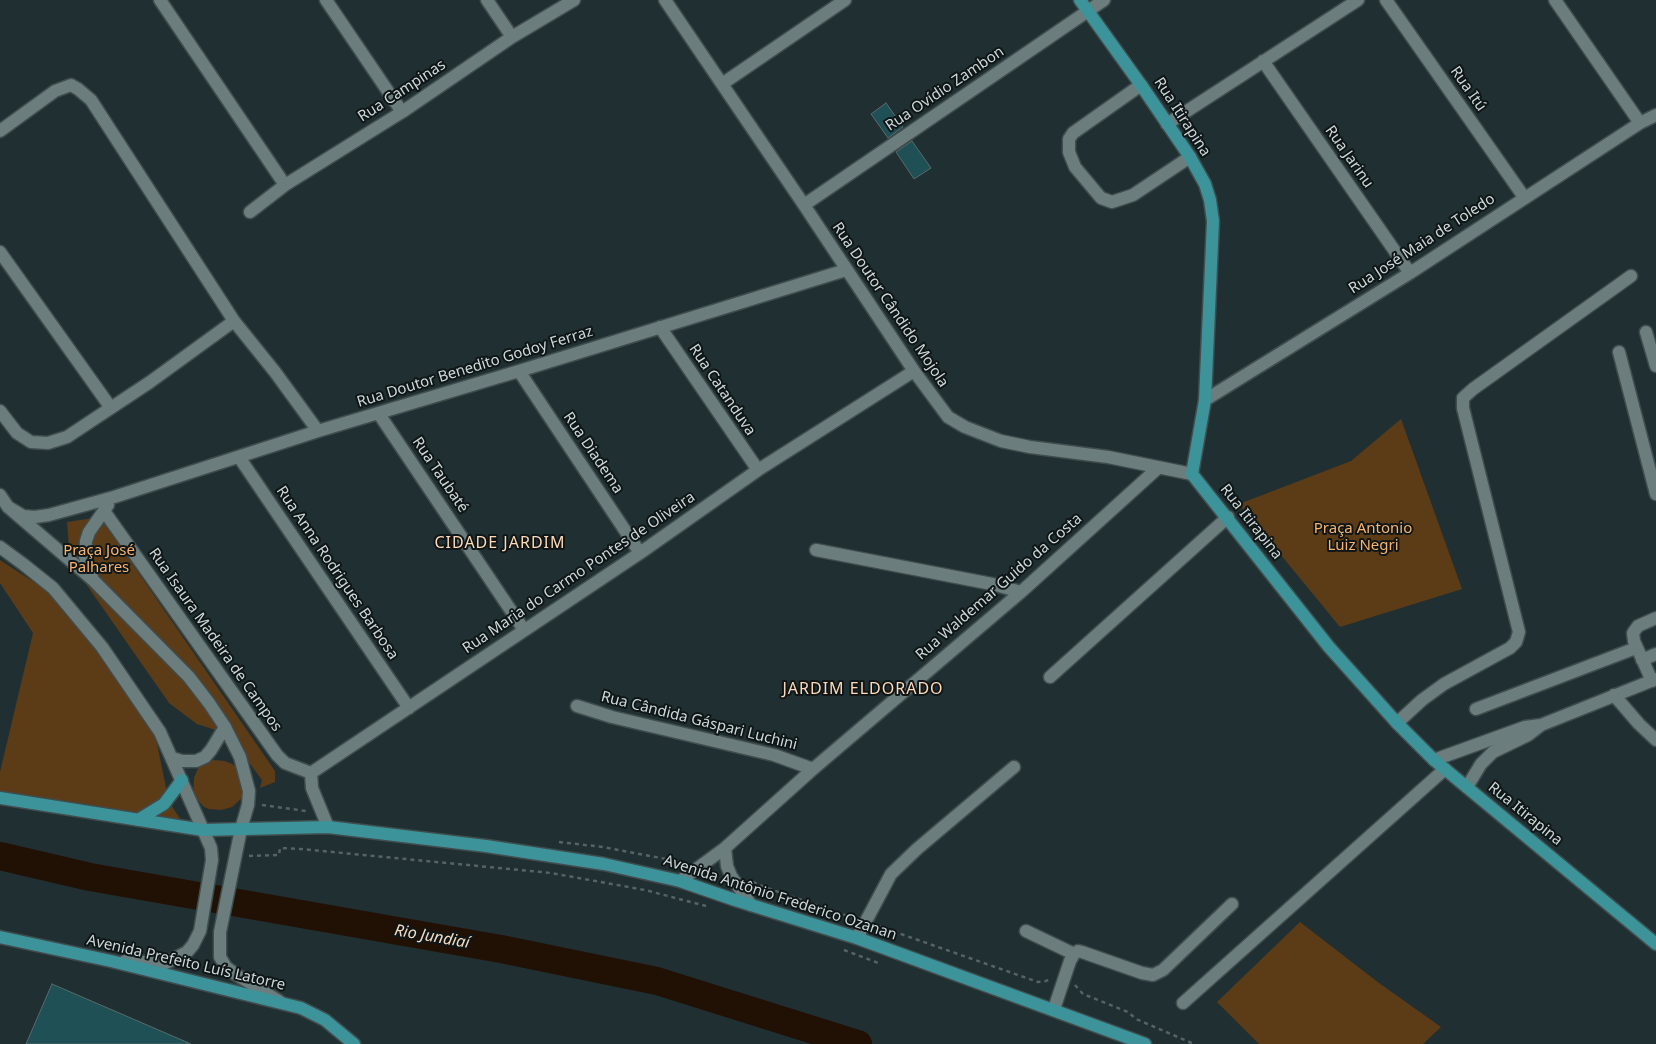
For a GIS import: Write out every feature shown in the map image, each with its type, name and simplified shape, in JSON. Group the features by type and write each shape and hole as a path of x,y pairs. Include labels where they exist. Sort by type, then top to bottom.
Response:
{"main road":[{"name":"Rua Itirapina","path":"1080,0 1190,157 1205,184 1213,221 1205,400 1192,474 1228,517 1329,647 1398,724 1434,760 1656,944"},
{"path":"138,820 164,804 182,780"},
{"path":"0,798 203,830"},
{"name":"Avenida Antônio Frederico Ozanan","path":"203,830 328,827 486,846 604,864 680,881 857,938 1145,1044"},
{"name":"Avenida Prefeito Luís Latorre","path":"0,937 111,961 301,1008 325,1020 354,1044"}],"street":[{"path":"160,0 285,185"},
{"path":"326,0 402,112"},
{"path":"487,0 512,37"},
{"name":"Rua Campinas","path":"250,212 285,185 402,112 512,37 574,0"},
{"name":"Rua Doutor Cândido Mojola","path":"665,0 914,371 948,417 965,428 984,435 1030,447 1108,457 1192,474"},
{"path":"722,84 845,0"},
{"name":"Rua Ovídio Zambon","path":"804,205 1104,0"},
{"path":"1166,124 1358,0"},
{"name":"Rua Itú","path":"1386,0 1524,198"},
{"path":"1555,0 1640,123"},
{"name":"Rua Jarinu","path":"1262,61 1410,272"},
{"path":"0,131 55,91 71,85 91,100 234,321 275,372 318,431"},
{"path":"1141,86 1073,133 1069,139 1069,152 1075,167 1101,198 1112,202 1133,195 1190,157"},
{"name":"Rua José Maia de Toledo","path":"1205,400 1410,272 1640,123 1656,115"},
{"path":"0,252 111,408"},
{"name":"Rua Doutor Benedito Godoy Ferraz","path":"8,507 23,516 36,517 50,515 114,497 318,431 379,414 846,270"},
{"path":"1398,724 1422,700 1444,684 1510,648 1516,642 1519,632 1464,408 1464,398 1472,389 1632,276"},
{"path":"0,411 17,433 32,442 48,443 67,437 150,382 234,321"},
{"name":"Rua Catanduva","path":"660,327 758,470"},
{"path":"1646,332 1656,366"},
{"path":"1619,352 1656,494"},
{"name":"Rua Diadema","path":"519,371 640,553"},
{"name":"Rua Maria do Carmo Pontes de Oliveira","path":"311,772 640,553 758,470 914,371"},
{"name":"Rua Taubaté","path":"379,414 524,630"},
{"name":"Rua Anna Rodrigues Barbosa","path":"239,457 409,708"},
{"name":"Rua Waldemar Guido da Costa","path":"680,881 725,848 813,769 1021,592 1158,468"},
{"path":"0,495 8,507 93,580 189,678 225,727 240,757 249,791 248,805 220,932 220,957 226,967 283,1003"},
{"path":"93,580 86,564 85,550 89,532 114,497"},
{"name":"Rua Isaura Madeira de Campos","path":"104,511 277,755 285,763 311,772"},
{"path":"1050,677 1228,517"},
{"path":"816,550 992,584 1021,592"},
{"path":"2,551 23,564 53,588 102,647 160,732 211,848 212,860 200,931 198,938 187,952 166,963 111,961"},
{"path":"1467,788 1481,764 1493,752 1528,735 1541,725 1654,680 1636,648 1633,633 1638,626 1656,618"},
{"path":"1476,709 1636,648"},
{"path":"1642,660 1656,654"},
{"path":"1614,695 1639,724 1656,740"},
{"name":"Rua Cândida Gáspari Luchini","path":"577,706 612,717 774,755 813,769"},
{"path":"1434,760 1524,727 1541,725"},
{"path":"172,758 182,761 196,761 205,757 225,727"},
{"path":"857,938 891,874 917,849 1014,767"},
{"path":"1183,1003 1445,769"},
{"path":"311,772 312,788 328,827"},
{"path":"725,848 727,866 731,876 752,905"},
{"path":"1054,1010 1074,954 1078,951 1153,975 1163,970 1232,904"},
{"path":"1026,931 1074,954"}],"path":[{"path":"236,859 279,854 280,848 551,873 645,890 710,907"},
{"path":"752,881 767,888 1038,982 1046,982 1053,978 1074,982 1083,994 1128,1012 1136,1019 1194,1044"},
{"path":"841,949 885,965"}],"green space":[{"name":"Praça Antonio Luiz Negri","path":"1401,419 1462,589 1340,627 1239,504 1351,461"},
{"name":"Praça José Palhares","path":"100,517 275,771 275,782 260,788 262,780 228,734 197,724 169,703 70,561 67,522"},
{"path":"0,560 49,592 107,662 139,709 156,739 169,802 181,820 0,794 0,772 33,633 0,583"},
{"path":"213,760 225,761 238,768 243,780 243,797 232,807 221,810 209,809 204,807 193,795 194,778 199,766"},
{"path":"1300,922 1379,983 1441,1027 1423,1044 1259,1044 1217,1002"}],"building":[{"path":"886,103 903,127 888,138 871,114"},
{"path":"912,141 931,168 914,179 896,152"},
{"path":"52,984 191,1044 26,1044"}],"waterway":[{"name":"Rio Jundiaí","path":"0,856 90,877 501,949 657,981 858,1044"}],"district":[{"name":"CIDADE JARDIM","path":"500,543"},
{"name":"JARDIM ELDORADO","path":"863,689"}]}
